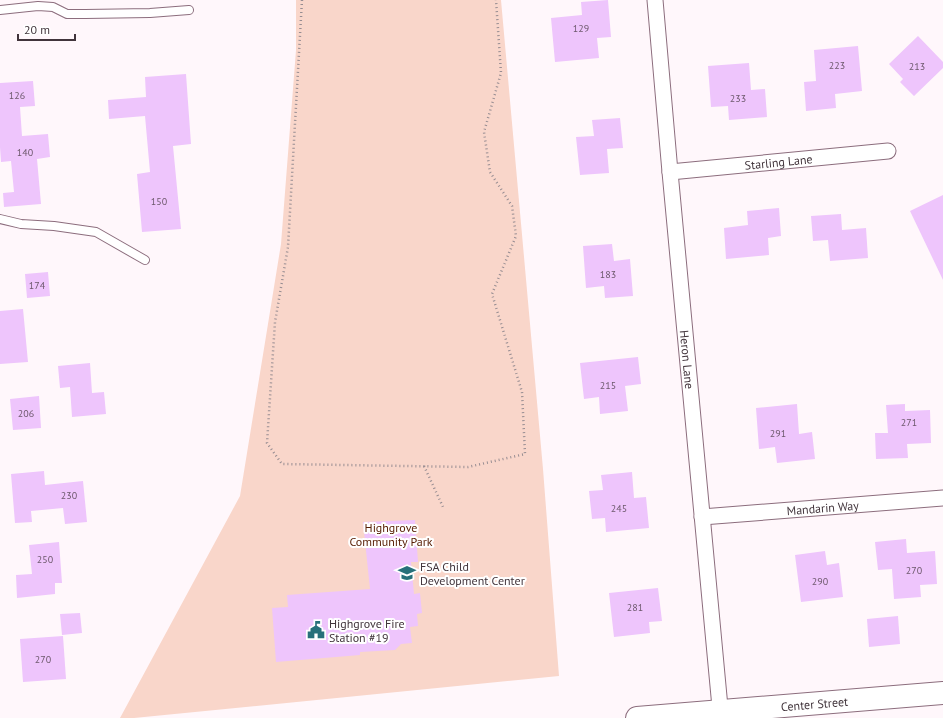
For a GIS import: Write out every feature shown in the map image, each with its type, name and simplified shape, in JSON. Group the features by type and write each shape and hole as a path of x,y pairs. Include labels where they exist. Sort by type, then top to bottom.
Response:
{"main road":[{"name":"Center Street","path":"637,718 721,715 943,693"}],"street":[{"name":"Heron Lane","path":"655,0 721,715"},
{"name":"Starling Lane","path":"670,172 888,151"},
{"name":"Mandarin Way","path":"702,517 943,498"}],"lane":[{"path":"0,10 38,6 54,8 67,14 150,13 189,10"},
{"path":"0,219 21,224 54,226 96,232 145,260"}],"path":[{"path":"302,0 288,247 275,322 267,443 282,464 468,467 525,454 522,392 492,294 516,236 512,206 490,172 484,132 501,73 496,0"},
{"path":"424,466 443,507"}],"green space":[{"name":"Highgrove Community Park","path":"296,0 501,0 543,469 559,676 134,718 120,718 240,496 281,244 296,50"}],"building":[{"path":"608,0 611,37 597,38 599,58 555,62 551,18 582,15 581,2"},
{"path":"918,36 943,62 943,68 914,96 900,82 903,79 889,64"},
{"path":"858,46 862,91 835,94 836,108 806,111 804,82 816,81 814,50"},
{"path":"749,63 751,90 765,89 767,117 729,120 728,106 711,107 708,66"},
{"path":"186,74 191,144 173,146 181,229 142,232 137,174 150,172 145,116 109,119 108,100 146,97 145,77"},
{"path":"33,81 35,106 20,107 22,136 48,134 50,157 37,159 41,204 4,207 3,193 14,192 11,161 1,162 0,83"},
{"path":"620,118 623,148 607,149 609,173 580,175 576,137 594,136 592,120"},
{"path":"943,195 943,280 910,211"},
{"path":"779,208 781,236 768,238 769,255 726,259 724,228 748,225 747,211"},
{"path":"841,214 842,230 866,228 868,258 830,261 828,240 813,241 811,216"},
{"path":"612,244 614,261 630,259 633,296 605,298 604,286 586,288 583,246"},
{"path":"48,272 50,296 27,298 25,274"},
{"path":"23,309 28,362 0,364 0,311"},
{"path":"638,357 641,384 625,386 628,411 600,414 599,397 584,399 580,363"},
{"path":"90,363 92,393 104,392 106,414 72,417 70,387 60,388 58,366"},
{"path":"39,396 41,428 13,430 10,399"},
{"path":"797,404 799,434 812,432 815,459 777,463 775,447 759,449 756,408"},
{"path":"905,404 905,411 930,410 931,443 907,444 908,458 876,459 875,433 888,433 886,405"},
{"path":"44,471 45,485 83,481 87,522 65,524 63,508 31,511 32,522 15,523 11,474"},
{"path":"632,472 634,498 646,497 649,528 606,532 605,518 592,519 589,491 603,490 601,475"},
{"path":"415,520 418,562 411,562 414,594 420,593 422,613 417,614 418,626 410,627 412,643 401,644 395,650 360,652 360,655 276,662 272,608 288,607 287,595 370,589 363,522"},
{"path":"906,539 907,553 935,551 937,584 920,585 921,597 894,599 892,569 878,570 875,542"},
{"path":"59,542 62,583 55,583 55,594 17,598 16,575 32,574 29,545"},
{"path":"825,551 827,565 839,563 843,597 801,602 795,555"},
{"path":"658,588 662,621 649,622 650,633 614,637 609,593"},
{"path":"80,613 82,633 62,635 60,614"},
{"path":"898,616 900,644 869,647 867,619"},
{"path":"63,636 66,679 23,682 20,639"}],"place":[{"name":"FSA Child Development Center","path":"407,573"},
{"name":"Highgrove Fire Station #19","path":"316,630"}]}
